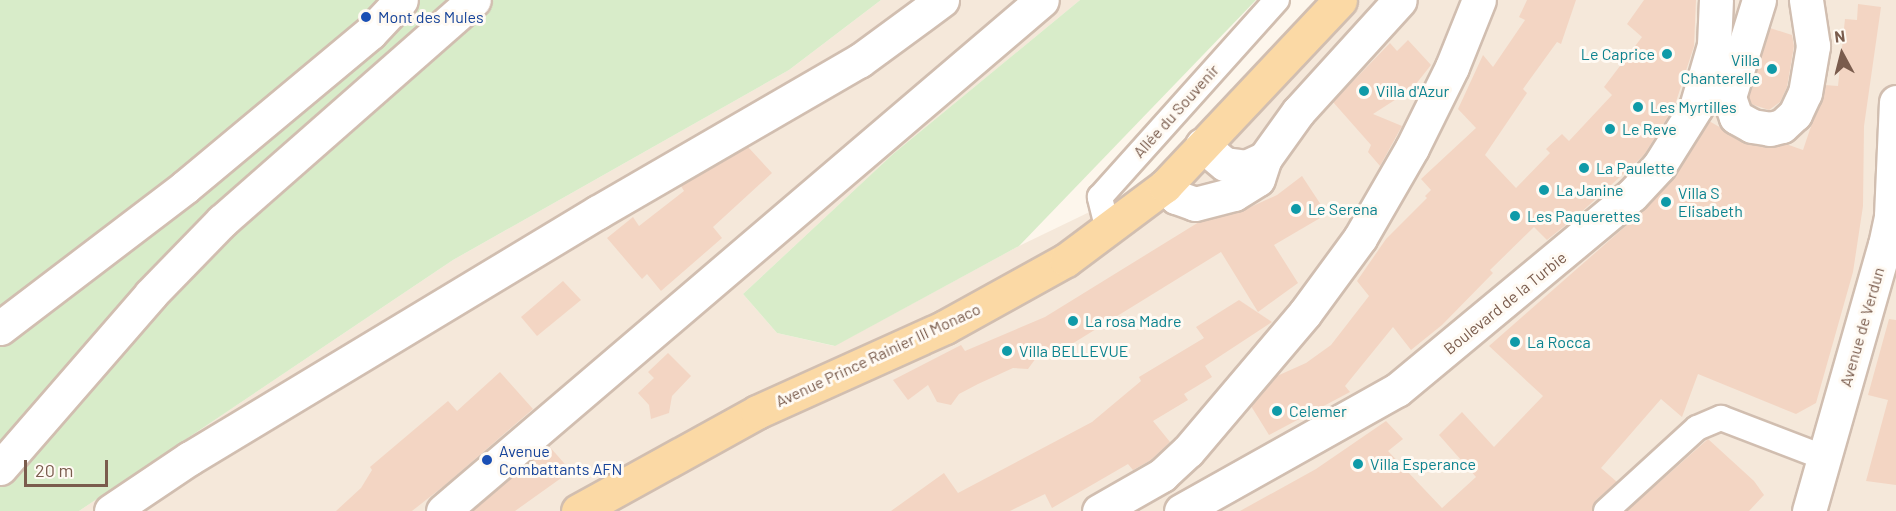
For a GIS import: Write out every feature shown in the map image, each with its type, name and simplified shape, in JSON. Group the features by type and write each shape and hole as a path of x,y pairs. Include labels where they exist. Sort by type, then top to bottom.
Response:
{"main road":[{"name":"Avenue Prince Rainier III Monaco","path":"578,511 757,412 945,327 1066,260 1165,186 1340,0"}],"street":[{"path":"0,328 184,187 370,33 400,0"},
{"path":"0,468 151,294 222,221 474,0"},
{"path":"111,511 190,458 598,212 860,62 942,0"},
{"path":"443,511 1042,0"},
{"name":"Allée du Souvenir","path":"1108,230 1100,197 1277,0"},
{"path":"1165,186 1176,197 1195,204 1234,194 1258,179 1265,158 1333,69 1400,0"},
{"path":"1099,511 1162,475 1188,451 1305,313 1359,238 1412,148 1452,67 1479,0"},
{"name":"Boulevard de la Turbie","path":"1181,511 1397,390 1632,195 1659,166 1696,107 1714,45 1716,0"},
{"path":"1759,0 1729,96 1736,117 1752,126 1770,129 1782,126 1795,114 1805,93 1813,46 1806,0"},
{"name":"Avenue de Verdun","path":"1809,511 1891,216 1896,102"},
{"path":"1202,145 1225,164 1246,166 1265,158"},
{"path":"1606,511 1697,428 1721,418 1825,458"}],"shaded area":[{"path":"881,0 1080,0 893,154 743,294 777,333 834,346 1019,246 1160,178 1320,0 1896,0 1896,511 79,511 453,260 789,70"}],"green space":[{"path":"0,0 881,0 789,70 453,260 79,511 0,511"},
{"path":"1080,0 1256,0 1019,246 835,346 777,333 743,294 893,154"}],"building":[{"path":"1527,0 1576,0 1561,44 1557,42 1523,89 1527,93 1485,155 1516,188 1550,153 1546,149 1562,134 1569,141 1612,95 1604,87 1642,37 1627,24 1644,0 1696,0 1694,46 1675,105 1644,155 1577,216 1547,240 1534,227 1490,270 1493,273 1442,325 1411,350 1393,327 1345,386 1350,392 1269,435 1251,406 1277,376 1306,363 1331,345 1369,296 1357,281 1386,239 1427,198 1425,196 1431,190 1421,179 1476,128 1458,109 1483,55 1493,67 1525,20 1519,17"},
{"path":"1858,4 1881,7 1864,126 1863,206 1853,272 1816,403 1796,414 1698,374 1682,417 1661,399 1601,468 1617,482 1596,500 1592,511 1240,511 1316,469 1386,421 1403,439 1388,451 1442,508 1476,477 1439,435 1462,412 1494,447 1543,396 1489,346 1644,210 1675,176 1709,121 1749,144 1767,148 1786,144 1803,150 1825,85 1838,86 1845,19 1857,20"},
{"name":"Villa Chanterelle","path":"1770,28 1792,35 1794,46 1787,87 1780,102 1769,110 1751,104 1749,97"},
{"path":"1408,40 1431,65 1412,89 1373,114 1402,126 1380,166 1368,152 1371,145 1333,102 1390,43 1397,51"},
{"path":"748,147 772,173 713,227 722,238 661,291 647,274 642,279 607,238 633,217 639,226 684,191 681,186"},
{"path":"1302,176 1327,214 1274,245 1298,283 1258,312 1221,252 1054,355 1036,358 1028,369 1013,368 978,384 959,394 951,405 937,402 928,385 908,400 893,380 961,345 965,351 1045,317 1199,222 1244,210 1277,195"},
{"path":"563,281 581,300 537,336 521,317"},
{"path":"1239,300 1272,322 1205,366 1212,377 1184,394 1188,400 1153,421 1170,442 1151,460 1133,470 1128,464 1052,508 1045,494 1010,511 891,511 944,473 958,493 1092,422 1141,381 1139,377 1204,338 1196,327"},
{"path":"1889,319 1896,320 1896,485 1866,481 1888,400 1868,395"},
{"path":"668,353 691,376 672,396 669,413 651,419 649,405 638,393 654,378 648,372"},
{"path":"500,372 533,409 445,485 412,511 336,511 361,488 372,470 370,467 448,401 457,411"},
{"path":"1708,439 1754,481 1764,495 1749,511 1627,511"},
{"path":"549,446 571,471 515,511 472,511"}],"place":[{"name":"Mont des Mules","path":"366,17"},
{"name":"Le Caprice","path":"1667,54"},
{"name":"Villa Chanterelle","path":"1772,69"},
{"name":"Villa d'Azur","path":"1364,91"},
{"name":"Les Myrtilles","path":"1638,107"},
{"name":"Le Reve","path":"1610,129"},
{"name":"La Paulette","path":"1584,168"},
{"name":"La Janine","path":"1544,190"},
{"name":"Villa S Elisabeth","path":"1666,202"},
{"name":"Le Serena","path":"1296,209"},
{"name":"Les Paquerettes","path":"1515,216"},
{"name":"La rosa Madre","path":"1073,321"},
{"name":"La Rocca","path":"1515,342"},
{"name":"Villa BELLEVUE","path":"1007,351"},
{"name":"Celemer","path":"1277,411"},
{"name":"Avenue Combattants AFN","path":"487,460"},
{"name":"Villa Esperance","path":"1358,464"}]}
